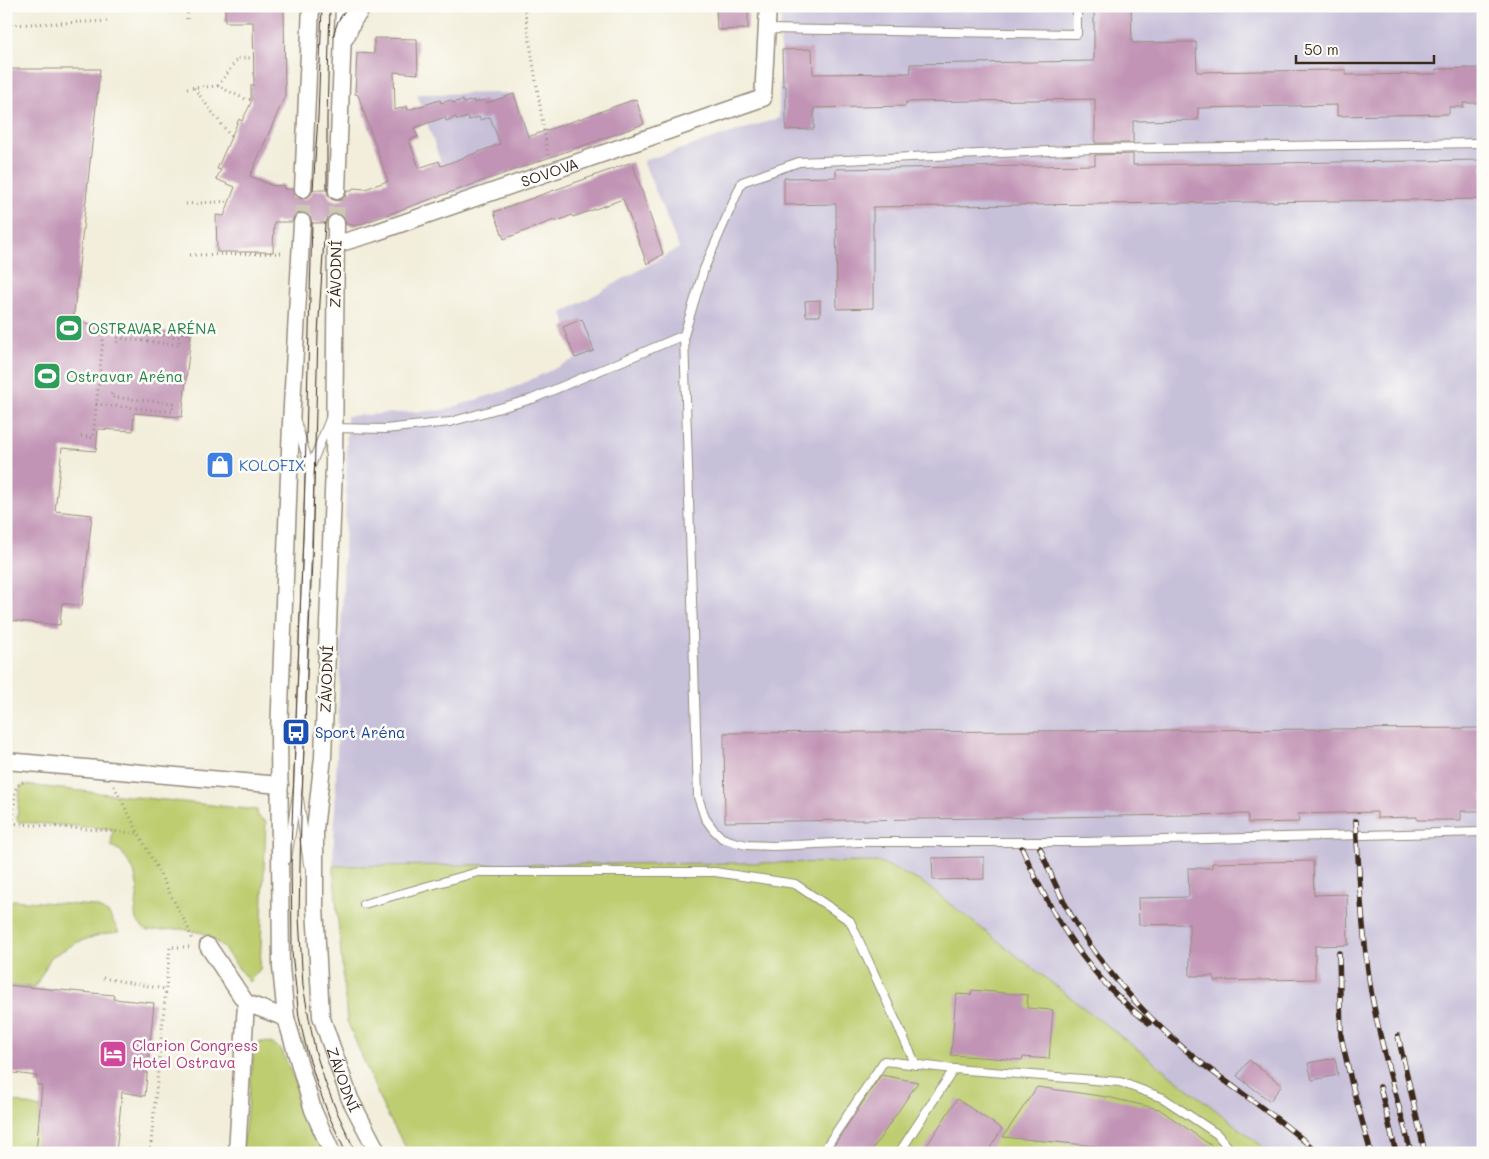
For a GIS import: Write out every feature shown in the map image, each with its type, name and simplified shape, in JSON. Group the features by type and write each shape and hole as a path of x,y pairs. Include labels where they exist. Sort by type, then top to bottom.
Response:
{"street":[{"path":"337,190 344,6"},
{"path":"342,54 349,28 364,6"},
{"path":"767,29 768,6"},
{"path":"303,189 311,8"},
{"name":"SOVOVA","path":"335,242 344,242 371,234 763,98 767,29"},
{"path":"302,222 292,407 279,732 281,967 286,1018 313,1110 332,1153"},
{"name":"ZÁVODNÍ","path":"336,224 334,483 324,749 315,830 315,907 321,1016 350,1099 378,1153"},
{"path":"6,761 280,786"},
{"path":"200,949 246,1003 286,1018"},
{"path":"236,1153 246,1003"}],"lane":[{"path":"767,29 1077,34 1077,6"},
{"path":"1483,143 1093,149 799,162 742,182 704,269 684,335 698,797 705,818 722,838 746,844 773,846 860,842 1085,842 1483,832"},
{"path":"334,428 385,429 450,422 532,399 684,335"},
{"path":"281,901 298,787 310,468 292,407"},
{"path":"310,468 334,409"},
{"path":"298,787 315,907"},
{"path":"364,904 478,872 715,872 795,884 850,922 916,1065"},
{"path":"822,1153 884,1061 954,1069 1120,1082 1163,1098 1217,1134 1233,1153"},
{"path":"899,1153 954,1069"}],"path":[{"path":"187,19 188,6"},
{"path":"524,6 550,172"},
{"path":"6,25 110,21"},
{"path":"218,86 238,58 254,58"},
{"path":"186,88 218,86 245,99 254,100"},
{"path":"193,87 231,137"},
{"path":"186,204 230,200"},
{"path":"190,255 288,253"},
{"path":"81,436 93,438 104,330 180,338 179,345 117,338 117,343"},
{"path":"96,404 172,412 173,403 112,396 112,391"},
{"path":"105,770 200,949"},
{"path":"13,824 15,790 20,783 28,780"},
{"path":"106,789 116,790"},
{"path":"6,824 137,833"},
{"path":"150,1153 170,947 200,949"},
{"path":"103,978 165,989"}],"shaded area":[{"path":"781,6 1483,6 1483,1153 1271,1153 923,883 333,866 346,497 347,416 444,410 513,388 579,357 562,313 679,248 643,161 779,118"},
{"path":"507,93 510,95 512,108 519,107 540,160 453,194 417,94"}],"green space":[{"path":"26,785 257,810 258,816 266,822 260,969 249,982 222,946 203,933 181,929 147,931 136,920 138,889 134,871 121,851 111,846 113,829 19,822 17,819 20,788"},
{"path":"880,862 923,883 1271,1153 409,1153 384,1109 347,1021 333,866"},
{"path":"13,900 95,906 109,914 119,932 102,934 78,942 51,957 35,987 6,985 6,903"},
{"path":"260,1042 277,1046 282,1051 325,1153 242,1153 254,1050"},
{"path":"9,1100 40,1108 36,1153 6,1153 6,1101"}],"building":[{"path":"225,6 284,6 285,96 250,176 273,186 284,185 284,189 293,189 294,194 302,199 308,198 313,190 327,190 331,199 337,201 345,197 347,191 352,191 353,188 365,189 388,181 358,95 355,94 357,53 374,54 374,38 417,39 418,74 394,72 395,110 407,106 408,110 440,100 441,103 451,100 453,103 463,100 463,103 474,100 474,103 484,100 486,103 514,94 528,137 636,99 644,124 355,226 346,224 341,214 337,213 327,218 326,223 312,223 308,214 298,213 294,216 292,222 274,222 273,252 217,252 216,215 224,216 235,187 216,179 221,170 217,169 239,119 242,121 251,103 251,85 254,85 253,22 225,22","holes":["445,117 446,121 456,117 457,120 468,117 469,120 479,117 480,120 490,117 500,144 441,166 439,161 419,168 409,140 418,137 414,128"]},
{"path":"716,6 748,6 748,29 717,30"},
{"path":"1094,6 1131,6 1132,43 1196,42 1197,72 1346,70 1346,75 1437,74 1436,69 1483,68 1483,103 1463,103 1464,107 1449,107 1449,114 1337,116 1337,105 1198,108 1198,120 1133,121 1133,143 1095,143 1095,99 906,102 906,106 814,108 814,129 786,130 786,86 783,86 782,50 812,49 813,74 911,73 910,64 1094,61"},
{"name":"OSTRAVAR ARÉNA","path":"6,69 100,69 73,322 191,334 182,417 134,413 133,431 98,429 96,451 62,448 55,511 92,515 82,606 62,603 60,625 6,620"},
{"path":"1133,154 1133,165 1483,160 1483,199 873,207 873,308 837,309 836,204 784,205 784,178 836,177 836,169 1095,165 1095,155"},
{"path":"632,162 663,254 647,264 623,199 573,217 572,215 555,222 554,220 504,239 494,212"},
{"path":"820,300 820,316 806,316 805,301"},
{"path":"582,319 594,351 575,358 563,327"},
{"path":"1483,728 1483,811 1461,811 1461,820 1417,820 1417,817 1377,818 1377,812 1298,814 1299,822 1248,823 1248,814 725,822 724,733"},
{"path":"984,857 984,879 933,880 932,858"},
{"path":"1313,861 1314,895 1347,894 1348,945 1315,946 1315,979 1214,981 1214,976 1190,976 1189,924 1139,925 1138,898 1189,897 1188,868 1212,868 1212,863"},
{"path":"6,985 114,995 113,999 154,1003 145,1096 122,1092 116,1153 36,1153 42,1085 37,1085 37,1076 6,1072"},
{"path":"972,990 1028,995 1027,1008 1053,1010 1049,1059 1023,1057 1022,1060 951,1055 956,994 971,995"},
{"path":"1335,1058 1338,1075 1312,1080 1308,1063"},
{"path":"1249,1060 1282,1085 1270,1101 1237,1076"},
{"path":"881,1075 918,1082 870,1153 829,1153"},
{"path":"1037,1087 1107,1097 1159,1109 1222,1153 1122,1153 1096,1146 1003,1137"},
{"path":"957,1099 1002,1129 987,1153 922,1153"}],"tunnel":[{"path":"302,222 303,189"},
{"path":"336,223 337,191"}],"tram line":[{"path":"313,190 322,6"},
{"path":"327,190 330,6"},
{"path":"333,36 338,21 348,6"},
{"path":"312,223 304,511 291,851 292,952 299,1017 307,1051 329,1116 346,1153"},
{"path":"325,223 318,334 299,917 303,986 315,1050 325,1082 356,1153"}],"railway":[{"path":"1356,821 1363,923 1370,985 1383,1048 1411,1153"},
{"path":"1022,848 1046,898 1074,944 1108,986 1149,1023"},
{"path":"1040,848 1068,910 1092,949 1135,1001 1183,1048 1275,1117 1318,1153"},
{"path":"1339,953 1341,1036 1352,1085 1371,1153"},
{"path":"1398,1036 1425,1153"},
{"path":"1380,1087 1396,1153"}],"place":[{"name":"OSTRAVAR ARÉNA","path":"69,328"},
{"name":"Ostravar Aréna","path":"47,376"},
{"name":"KOLOFIX","path":"220,465"},
{"name":"Sport Aréna","path":"296,732"},
{"name":"Clarion Congress Hotel Ostrava","path":"113,1054"}]}
